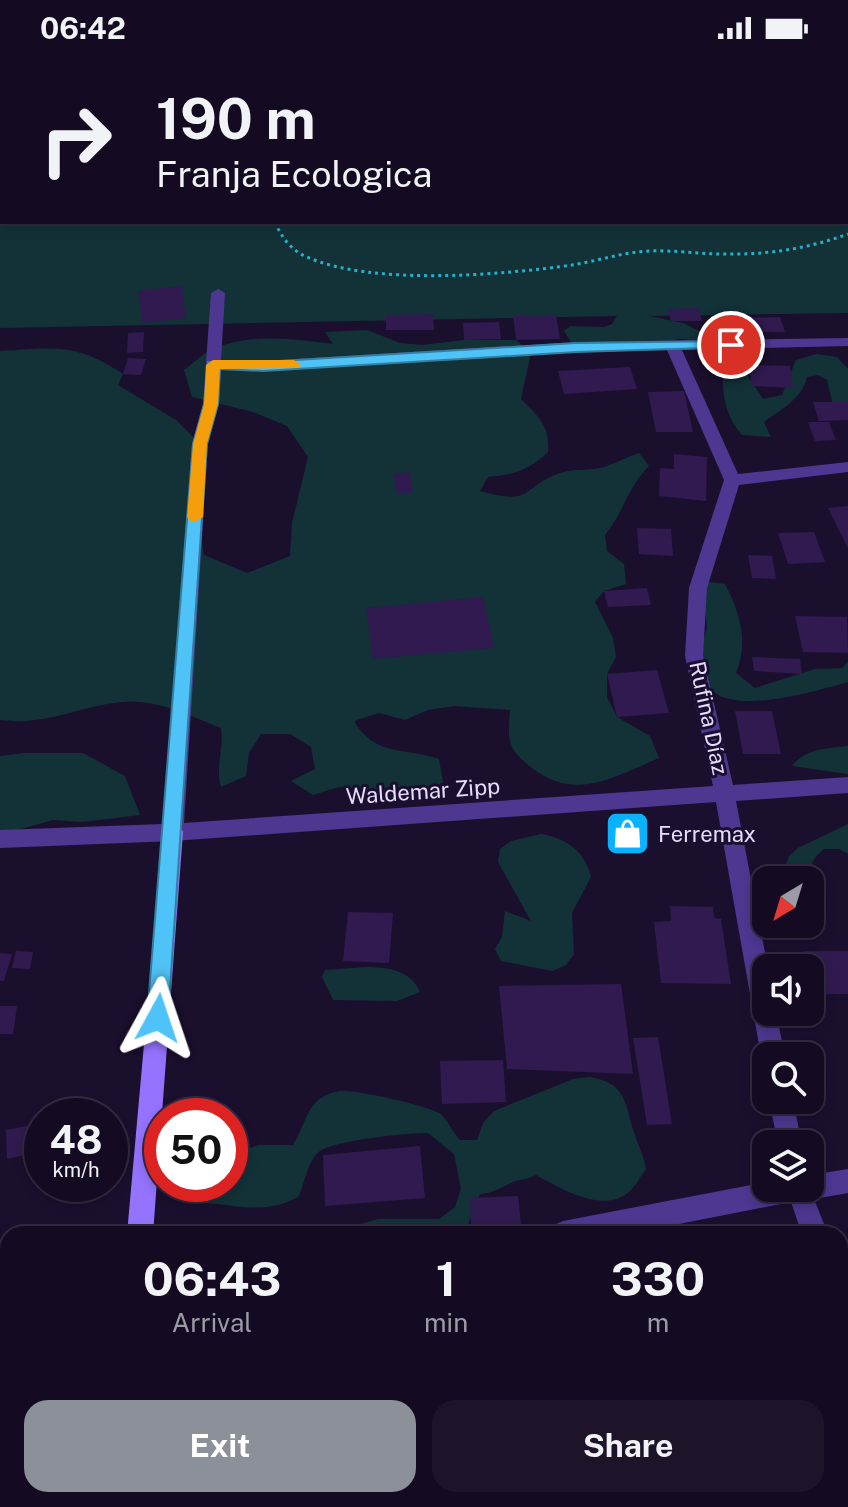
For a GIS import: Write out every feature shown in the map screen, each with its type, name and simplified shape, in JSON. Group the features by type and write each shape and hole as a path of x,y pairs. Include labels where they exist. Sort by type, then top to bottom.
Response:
{"main road":[{"path":"141,1226 173,832"}],"street":[{"path":"173,832 200,444 211,404 218,293"},
{"path":"213,365 263,366 576,347 848,342"},
{"path":"673,346 732,480 848,467"},
{"name":"Rufina Díaz","path":"732,480 698,588 694,656 725,794 770,1042"},
{"name":"Waldemar Zipp","path":"0,839 173,832 848,785"},
{"path":"824,1185 848,1181"},
{"path":"604,1226 752,1197"},
{"path":"804,1202 812,1226"}],"path":[{"path":"276,224 286,242 306,257 336,266 370,271 468,273 560,267 635,252 669,249 733,255 802,249 848,234"}],"green space":[{"path":"0,224 848,224 848,313 649,316 683,323 710,336 703,341 571,342 564,331 570,326 604,327 612,324 617,316 0,328"},
{"path":"367,330 400,343 422,345 464,340 516,340 531,353 521,399 542,422 548,452 521,470 488,477 480,491 519,496 560,473 604,467 639,453 649,466 605,535 607,551 624,564 626,584 604,591 595,602 613,638 616,657 607,674 607,697 617,717 650,736 659,758 595,783 564,783 548,778 517,755 510,743 510,710 454,706 428,710 405,720 379,713 354,721 362,732 381,746 439,759 443,782 426,801 393,800 366,790 339,787 313,795 291,781 315,769 311,747 290,734 261,734 249,753 246,776 221,787 221,728 147,703 121,702 32,720 0,720 0,351 64,349 91,356 123,374 118,385 176,420 200,444 199,525 204,555 247,573 290,556 292,523 308,457 287,426 253,412 192,397 184,370 207,352 229,343 274,338 333,344 325,332"},
{"path":"816,354 837,357 848,369 848,419 834,409 827,380 818,375 807,377 796,397 764,422 771,437 742,435 730,417 724,398 724,356 745,359 745,372 763,399 782,395 796,360"},
{"path":"702,581 725,584 741,627 742,650 736,673 755,688 815,669 842,668 848,662 848,682 764,700 731,699 716,694 701,676 702,645 707,627"},
{"path":"848,746 848,774 792,766 810,753"},
{"path":"83,753 125,776 140,815 83,822 53,820 0,835 0,756"},
{"path":"848,824 848,854 839,849 824,849 811,866 785,866 789,856 798,848"},
{"path":"541,834 573,847 584,860 591,877 572,913 574,954 566,965 552,971 501,961 495,949 502,937 505,911 531,921 498,862 500,849 511,841"},
{"path":"366,967 404,974 420,992 397,1001 333,1000 322,977 325,970"},
{"path":"589,1077 601,1080 611,1084 622,1096 646,1169 626,1194 616,1199 592,1200 536,1175 480,1194 467,1226 358,1226 378,1219 439,1219 455,1207 461,1189 454,1154 428,1133 356,1140 320,1151 309,1166 298,1197 275,1206 253,1208 206,1202 248,1202 248,1149 258,1145 293,1145 316,1102 337,1091 375,1095 435,1111 442,1115 460,1140 477,1140 483,1123 494,1111 573,1079"}],"building":[{"path":"182,286 186,318 142,323 138,291"},
{"path":"699,308 702,321 671,321 667,309"},
{"path":"433,314 434,330 386,330 386,315"},
{"path":"513,315 556,315 560,339 516,340"},
{"path":"780,317 785,332 737,332 733,318"},
{"path":"499,322 501,339 464,340 463,323"},
{"path":"144,332 143,352 127,353 128,333"},
{"path":"128,358 146,359 141,375 123,374"},
{"path":"749,365 790,366 793,388 752,386"},
{"path":"630,367 637,389 564,394 558,371"},
{"path":"684,391 693,432 656,432 648,392"},
{"path":"813,402 848,402 848,420 819,421"},
{"path":"808,422 829,422 836,440 815,441"},
{"path":"674,454 707,457 706,501 659,496 660,468 674,469"},
{"path":"409,472 413,492 397,494 393,474"},
{"path":"848,506 848,548 828,508"},
{"path":"637,528 671,529 673,556 639,554"},
{"path":"814,532 825,562 788,564 778,533"},
{"path":"748,555 772,556 776,579 752,578"},
{"path":"647,588 651,605 608,607 604,591"},
{"path":"483,597 494,648 373,659 366,608"},
{"path":"795,616 847,617 848,653 803,652"},
{"path":"752,657 800,659 802,674 754,671"},
{"path":"657,670 669,713 617,717 607,674"},
{"path":"735,711 772,711 781,754 743,754"},
{"path":"670,906 713,907 714,918 721,919 731,984 661,983 654,922 671,921"},
{"path":"348,912 393,913 389,963 343,961"},
{"path":"16,951 33,952 30,969 12,968"},
{"path":"804,951 848,951 848,994 824,994 824,954 805,954"},
{"path":"0,953 12,954 4,981 0,981"},
{"path":"621,984 633,1074 507,1069 499,986"},
{"path":"0,1006 17,1006 13,1034 0,1034"},
{"path":"658,1037 672,1124 647,1125 633,1038"},
{"path":"503,1060 506,1102 442,1104 440,1061"},
{"path":"24,1126 24,1155 7,1159 6,1130"},
{"path":"420,1146 425,1198 325,1206 323,1155"},
{"path":"518,1196 521,1224 471,1226 470,1198"}],"slow traffic":[{"path":"195,517 200,444 211,404 213,365 294,365"}],"place":[{"name":"Ferremax","path":"627,834"}],"route":[{"path":"158,1018 200,444 211,404 213,365 263,366 576,347 731,345"}]}
